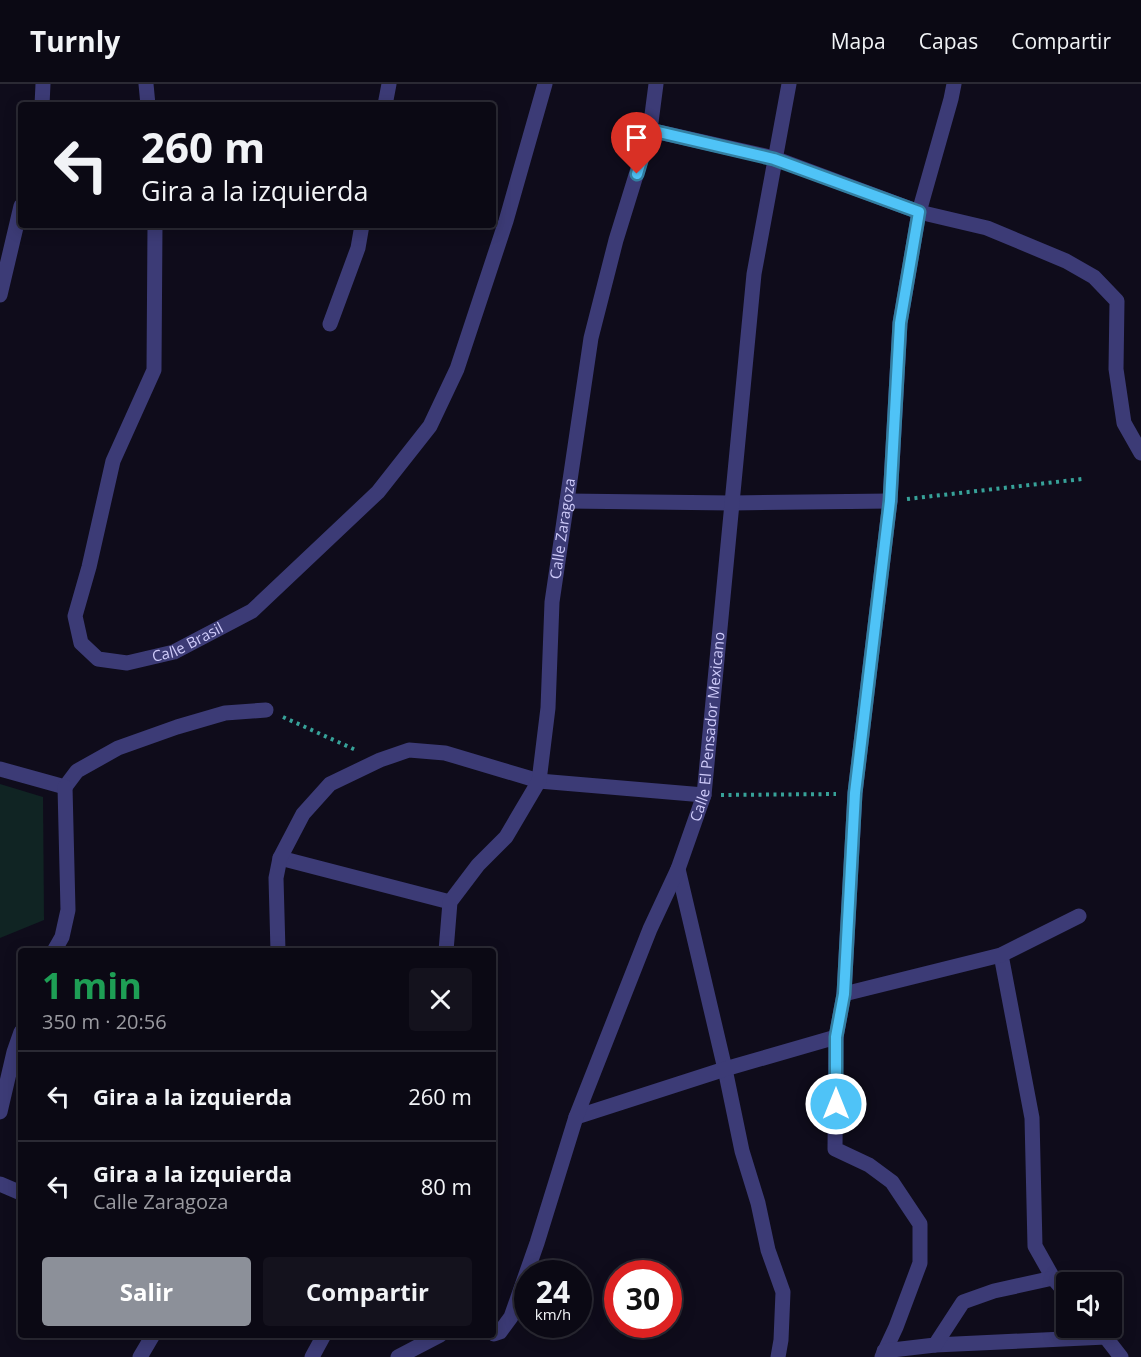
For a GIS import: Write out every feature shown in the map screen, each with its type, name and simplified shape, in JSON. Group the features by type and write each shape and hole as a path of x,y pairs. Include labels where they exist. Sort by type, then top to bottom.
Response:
{"street":[{"path":"42,102 43,84"},
{"path":"146,84 148,102"},
{"path":"386,102 389,84"},
{"name":"Calle Brasil","path":"155,228 154,370 113,461 89,567 75,616 81,643 98,659 128,663 174,652 252,611 378,492 430,426 457,369 506,221 545,84"},
{"name":"Calle Zaragoza","path":"450,902 478,866 506,837 539,781 548,708 552,602 591,338 616,240 650,130 656,84"},
{"name":"Calle El Pensador Mexicano","path":"496,1333 501,1332 511,1317 537,1244 576,1117 650,929 678,868 704,795 716,650 754,274 789,84"},
{"path":"883,1354 920,1263 920,1224 892,1182 869,1165 835,1149 836,1037 844,994 855,793 890,501 900,323 919,212 954,84"},
{"path":"650,130 774,159 919,212 987,228 1066,261 1094,277 1117,301 1116,369 1124,423 1141,453"},
{"path":"1,288 18,218"},
{"path":"330,324 358,248 361,228"},
{"path":"567,501 890,501"},
{"path":"56,948 62,936 68,910 65,788 77,771 118,748 177,727 225,713 266,710"},
{"path":"278,948 276,878 280,858 303,814 330,784 380,760 409,750 445,753 539,781 704,795"},
{"path":"0,769 65,788"},
{"path":"280,858 450,902 446,948"},
{"path":"678,868 742,1151 758,1203 768,1250 783,1292 778,1357"},
{"path":"844,994 1001,955 1079,916"},
{"path":"1001,955 1032,1118 1035,1246 1056,1281"},
{"path":"576,1117 725,1069 836,1037"},
{"path":"0,1112 18,1041"},
{"path":"0,1184 18,1192"},
{"path":"935,1345 963,1302 994,1291 1053,1278"},
{"path":"883,1354 935,1345 1056,1336"},
{"path":"140,1357 151,1338"},
{"path":"312,1357 322,1338"},
{"path":"398,1357 434,1338"},
{"path":"1107,1338 1121,1357"}],"path":[{"path":"890,501 1082,479"},
{"path":"266,710 380,760"},
{"path":"704,795 855,793"}],"green space":[{"path":"0,784 43,797 44,920 0,938"}],"route":[{"path":"637,174 650,130 774,159 919,212 900,323 890,501 855,793 844,994 836,1037 836,1104"}]}
